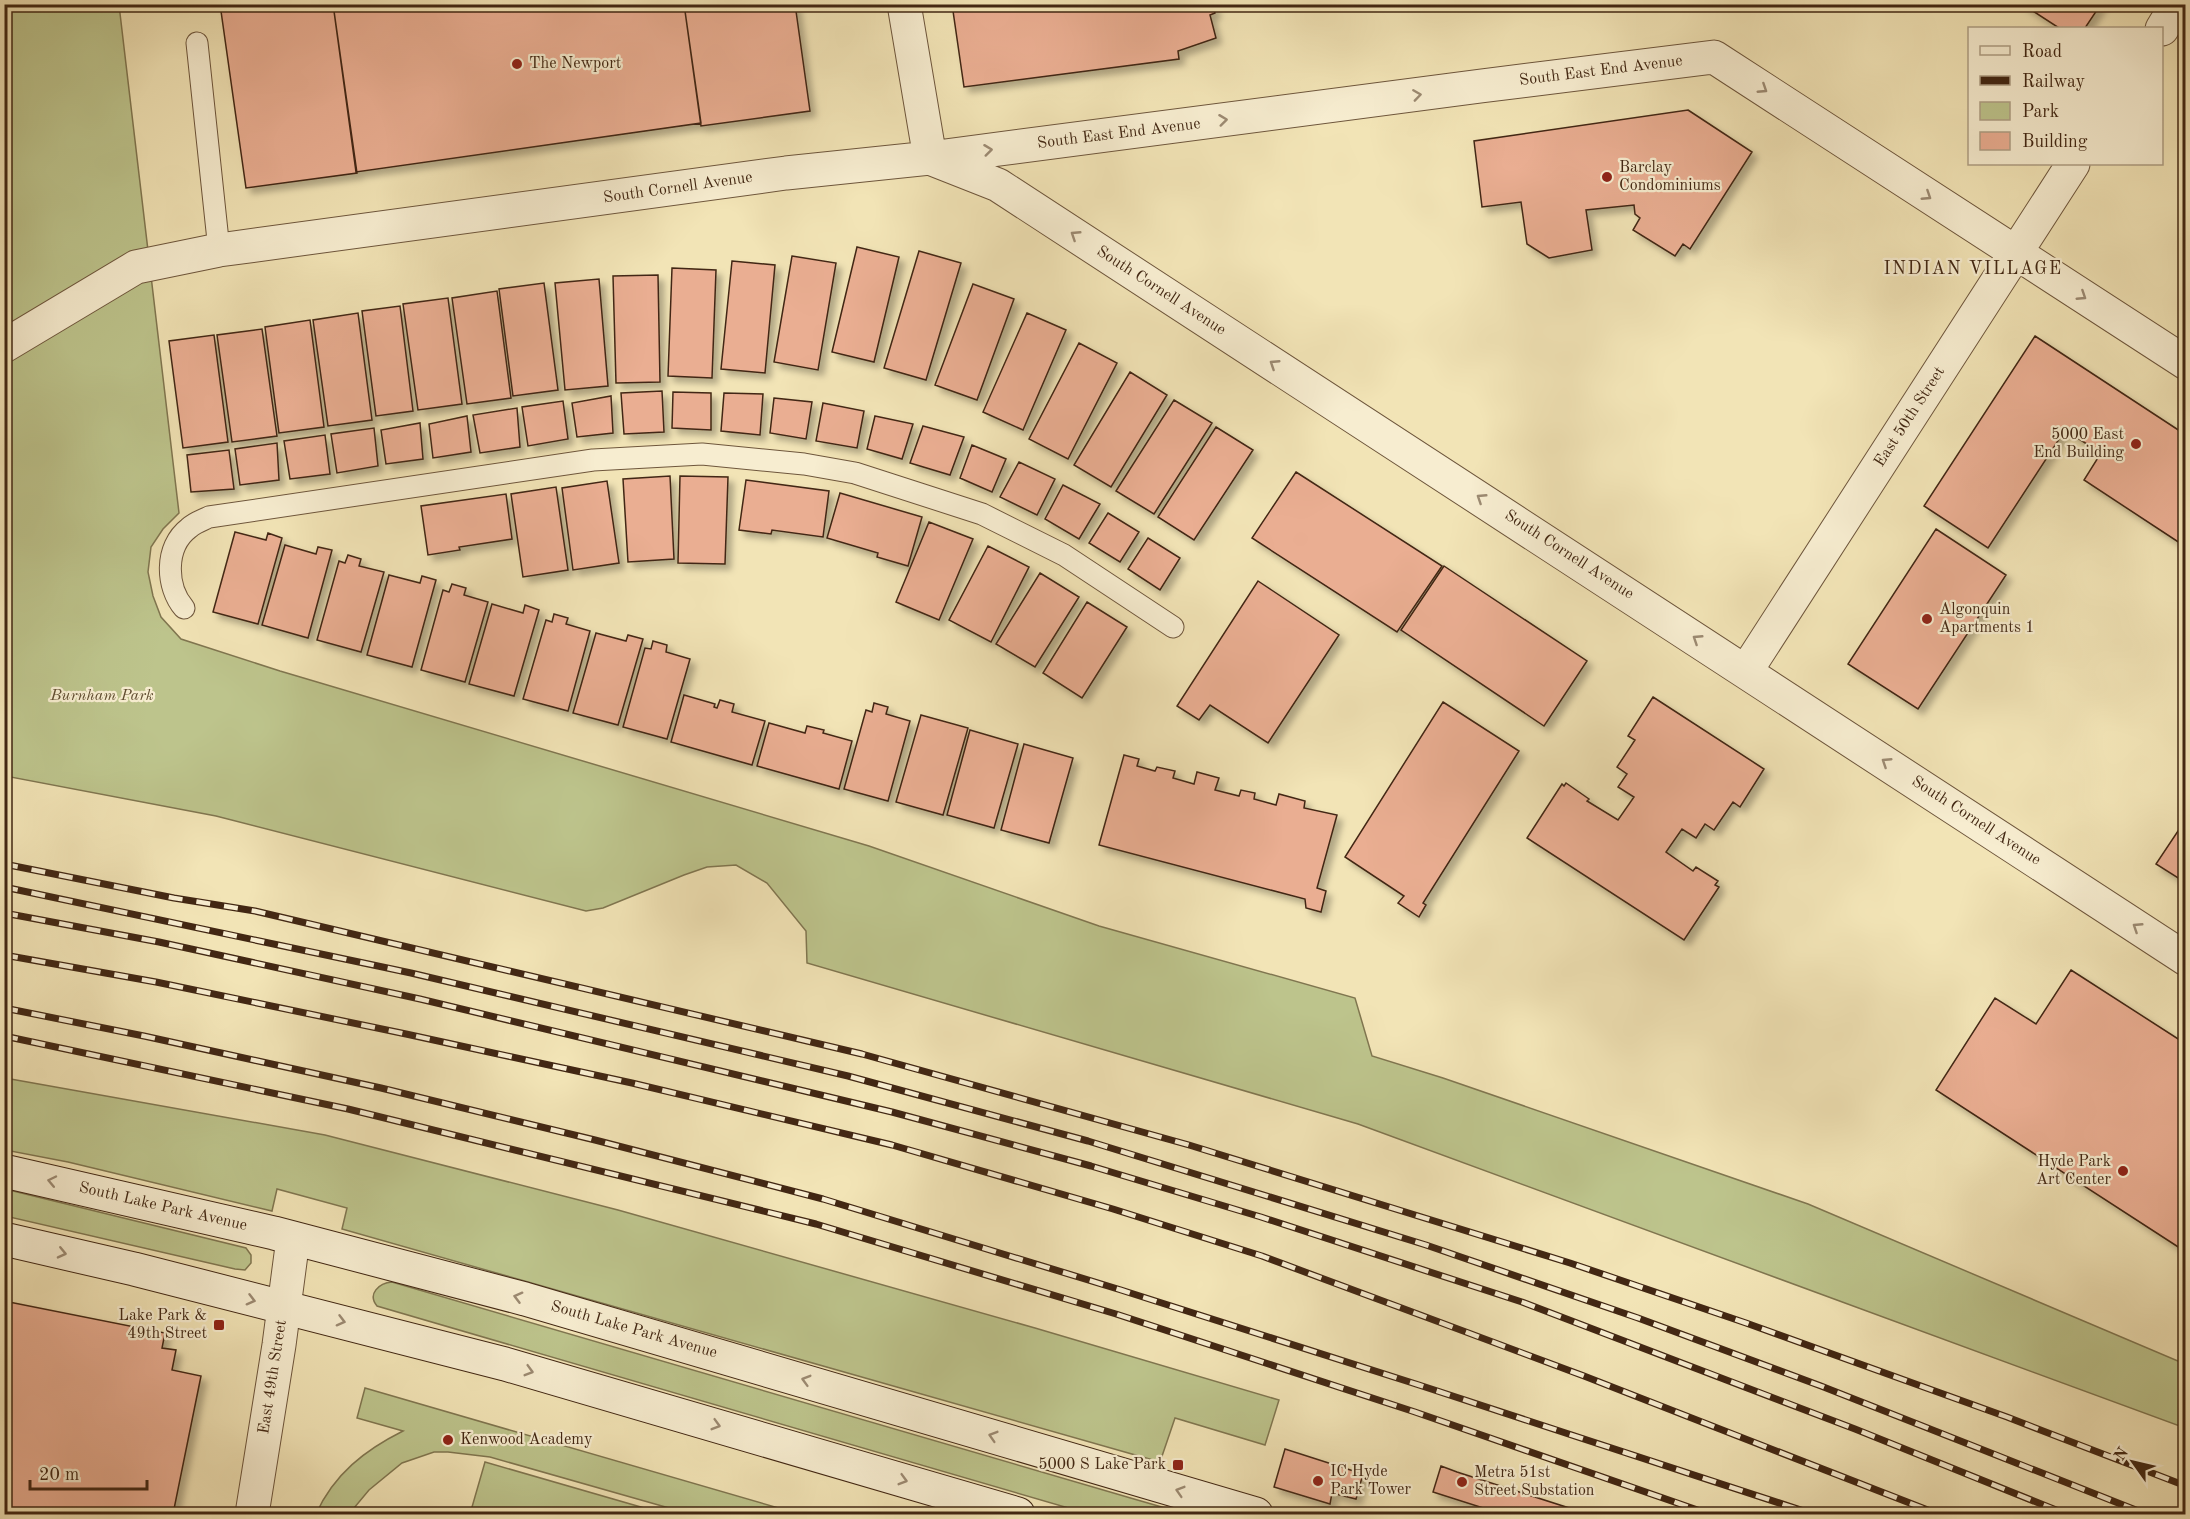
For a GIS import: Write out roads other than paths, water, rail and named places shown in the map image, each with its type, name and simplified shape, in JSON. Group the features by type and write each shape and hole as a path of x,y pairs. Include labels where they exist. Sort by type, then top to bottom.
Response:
{"street":[{"path":"904,4 930,158"},
{"path":"2163,27 2177,4"},
{"name":"South East End Avenue","path":"930,158 1714,57 2186,363"},
{"name":"South Cornell Avenue","path":"4,346 136,267 219,250 774,175 930,158 998,185 2186,959"},
{"name":"East 50th Street","path":"1746,671 2072,165"},
{"name":"South Lake Park Avenue","path":"4,1171 149,1203 525,1299 1256,1515"},
{"path":"4,1239 134,1269 505,1364 1017,1515"},
{"name":"East 49th Street","path":"252,1515 293,1239"}],"lane":[{"path":"197,43 219,250"},
{"path":"184,608 177,600 170,576 174,548 180,536 189,527 209,517 593,460 702,454 804,464 855,473 982,514 1064,555 1173,627"}],"railway":[{"path":"4,864 174,898 255,911 862,1054 1189,1145 1570,1263 1746,1323 2007,1417 2186,1486"},
{"path":"4,887 411,973 848,1076 1088,1141 1426,1245 1638,1318 1821,1386 2146,1514"},
{"path":"4,913 159,942 420,999 892,1112 1091,1166 1261,1217 1522,1302 1855,1429 2066,1514"},
{"path":"4,955 156,982 406,1034 632,1083 892,1145 1113,1209 1262,1256 1584,1376 1938,1514"},
{"path":"4,1008 381,1088 823,1199 1121,1290 1813,1514"},
{"path":"4,1036 348,1109 816,1224 1116,1314 1415,1412 1709,1514"}],"place":[{"name":"The Newport","path":"517,64"},
{"name":"Barclay Condominiums","path":"1607,177"},
{"name":"5000 East End Building","path":"2136,444"},
{"name":"Algonquin Apartments 1","path":"1927,619"},
{"name":"Hyde Park Art Center","path":"2123,1171"},
{"name":"Lake Park & 49th Street","path":"219,1325"},
{"name":"Kenwood Academy","path":"448,1440"},
{"name":"5000 S Lake Park","path":"1178,1465"},
{"name":"IC Hyde Park Tower","path":"1318,1481"},
{"name":"Metra 51st Street Substation","path":"1462,1482"}],"district":[{"name":"INDIAN VILLAGE","path":"1973,269"}],"park label":[{"name":"Burnham Park","path":"102,696"}]}
